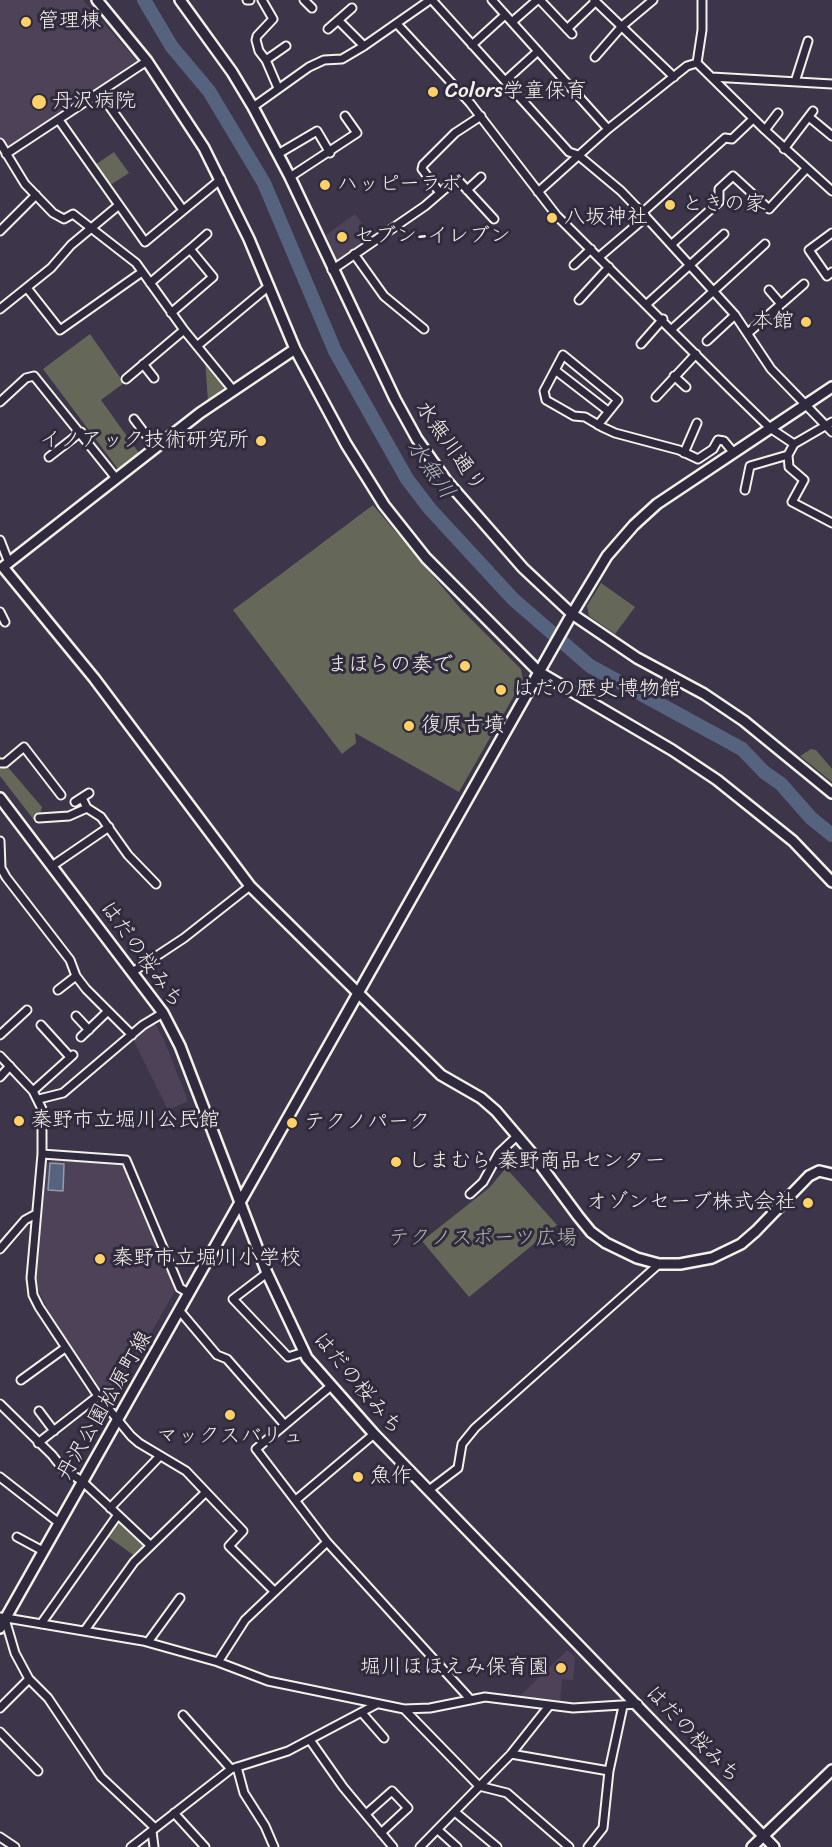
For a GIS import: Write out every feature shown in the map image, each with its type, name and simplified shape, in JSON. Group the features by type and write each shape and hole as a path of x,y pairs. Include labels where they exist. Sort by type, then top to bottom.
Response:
{"street":[{"path":"97,0 147,61 173,98 221,179 295,350 346,444 384,505 426,558 539,672 672,750 717,780 793,841 832,882"},
{"name":"水無川通り","path":"180,0 232,72 253,107 290,177 395,399 417,439 446,480 508,552 570,617 637,658 704,694 744,721 832,794"},
{"path":"262,0 273,19 256,36 259,51 266,60 278,88"},
{"path":"304,0 312,8"},
{"path":"253,107 278,88 324,60 342,59 364,46 398,25 431,0 569,152 578,155 621,191 672,244 735,315 771,369 805,404 829,424 832,432"},
{"path":"492,0 608,129"},
{"path":"512,22 538,0 569,31 595,1 674,76"},
{"path":"595,57 598,47 653,0"},
{"path":"697,63 702,30 702,0"},
{"path":"328,28 352,8"},
{"path":"472,45 505,15"},
{"path":"338,20 364,46"},
{"path":"398,25 481,116 557,216 770,428 794,444"},
{"path":"795,82 808,41"},
{"path":"266,60 286,46"},
{"path":"505,81 538,51"},
{"path":"6,154 147,61"},
{"path":"538,192 608,129 687,66 697,63"},
{"path":"697,63 753,120 832,191"},
{"path":"711,77 832,84"},
{"path":"100,93 183,210"},
{"path":"765,130 778,113"},
{"path":"784,149 811,114 832,136"},
{"path":"290,177 330,153 357,133 345,116"},
{"path":"440,193 422,169 423,165 455,133 481,116"},
{"path":"59,120 146,242 221,179"},
{"path":"599,257 725,138 732,139 753,120"},
{"path":"278,154 316,131 330,153"},
{"path":"0,143 25,184 59,216 64,219 73,214 120,249 142,272 184,330 233,390"},
{"path":"672,244 719,202 719,189 731,173 769,209 806,169"},
{"path":"467,190 481,177"},
{"path":"332,270 454,181 459,181 494,219"},
{"path":"0,231 36,195"},
{"path":"0,309 27,288 119,205"},
{"path":"487,211 493,205"},
{"path":"832,233 809,250 827,276 832,272"},
{"path":"150,283 207,234"},
{"path":"647,304 724,234"},
{"path":"672,329 765,244"},
{"path":"171,313 213,277 190,249"},
{"path":"574,264 591,249"},
{"path":"354,254 384,296 424,329"},
{"path":"579,300 609,267"},
{"path":"27,288 60,330 142,272"},
{"path":"748,333 804,284"},
{"path":"197,346 269,286"},
{"path":"769,290 781,304"},
{"path":"708,341 735,315"},
{"path":"641,344 663,319"},
{"path":"126,379 133,368 143,364 184,330"},
{"path":"4,566 155,447 233,390 295,350"},
{"path":"656,397 696,354"},
{"path":"598,425 618,400 563,355 544,392 546,400 574,416 585,417 598,425 615,434 698,459 713,449 716,442 721,439 733,452"},
{"path":"143,364 154,378"},
{"path":"555,370 608,411"},
{"path":"0,402 26,378 34,376 115,477"},
{"path":"674,376 686,387"},
{"name":"丹沢公園松原町線","path":"2,1622 570,617 608,556 633,525 657,504 832,387"},
{"path":"134,419 155,447"},
{"path":"684,453 698,423"},
{"path":"829,424 794,444 788,455 789,467 804,480 792,502 832,523"},
{"path":"49,457 81,432"},
{"path":"745,490 750,466 788,455"},
{"path":"0,540 4,566 94,678 250,886 441,1075 481,1098 517,1136 591,1232 621,1252 659,1264 696,1262 741,1244 809,1176 819,1171 832,1174"},
{"path":"0,612 5,622"},
{"path":"0,763 5,763 24,747 61,795"},
{"path":"75,802 89,793"},
{"name":"はだの桜みち","path":"0,798 4,812 52,866 163,1012 180,1046 267,1273 304,1352 374,1434 774,1847"},
{"path":"82,798 87,808 102,817 128,855 156,884"},
{"path":"39,818 69,816 87,808"},
{"path":"52,866 109,827"},
{"path":"0,841 3,880 70,960 76,976 132,1035"},
{"path":"134,971 183,938 250,886"},
{"path":"58,990 76,976"},
{"path":"0,1035 27,1010"},
{"path":"81,1037 108,1011"},
{"path":"39,1099 63,1093 163,1012"},
{"path":"76,1016 89,1030"},
{"path":"33,1091 71,1056 45,1035 40,1025"},
{"path":"0,1056 33,1091 42,1109 42,1154 32,1289 39,1307 64,1348 98,1396 138,1443 179,1466 243,1531 229,1545 274,1591"},
{"path":"0,1077 10,1066"},
{"path":"470,1194 483,1182 499,1153 517,1136"},
{"path":"42,1154 126,1160 180,1288 189,1293"},
{"path":"0,1249 25,1220 36,1214"},
{"path":"429,1490 458,1468 462,1444 475,1428 659,1264"},
{"path":"267,1273 233,1299 288,1357 304,1352"},
{"path":"179,1310 217,1355 227,1359 284,1424"},
{"path":"21,1380 64,1348"},
{"path":"331,1386 256,1449 327,1542 470,1699"},
{"path":"38,1443 98,1396"},
{"path":"0,1404 63,1469 82,1481 150,1545"},
{"path":"39,1411 54,1431"},
{"path":"296,1500 374,1434"},
{"path":"110,1508 160,1456"},
{"path":"0,1477 59,1523"},
{"path":"85,1630 150,1545 206,1492"},
{"path":"41,1624 117,1516"},
{"path":"17,1537 43,1551"},
{"path":"218,1662 245,1620 327,1542"},
{"path":"148,1642 180,1598"},
{"path":"154,1847 153,1829 101,1777 48,1698 29,1679 2,1622 85,1630 148,1642 218,1662 268,1681 404,1709 430,1708 485,1697 583,1709 638,1704"},
{"path":"0,1708 29,1679"},
{"path":"130,1847 234,1768 288,1751 363,1714 377,1704"},
{"path":"420,1847 511,1754 549,1706"},
{"path":"588,1847 603,1828 609,1771 623,1706"},
{"path":"404,1709 479,1786 507,1793 570,1847"},
{"path":"363,1714 375,1732 384,1738"},
{"path":"183,1715 234,1768 244,1793 266,1826 274,1847"},
{"path":"0,1732 38,1771"},
{"path":"310,1740 393,1847"},
{"path":"511,1754 609,1771"},
{"path":"752,1847 832,1770"},
{"path":"366,1814 392,1791 408,1808 381,1833"},
{"path":"455,1812 497,1847"},
{"path":"174,1813 205,1847"},
{"path":"438,1830 457,1847"},
{"path":"0,1837 15,1847"}],"shaded area":[{"name":"丹沢病院","path":"0,0 83,0 137,61 136,64 7,148 0,139"},
{"path":"355,214 371,236 370,240 338,262 326,235"},
{"path":"154,1022 164,1040 188,1101 168,1110 133,1039"},
{"name":"秦野市立堀川小学校","path":"53,1160 126,1165 176,1289 111,1403 54,1323 35,1283 47,1164"},
{"name":"堀川ほほえみ保育園","path":"567,1650 575,1657 573,1680 562,1679 560,1703 519,1697"}],"green space":[{"path":"114,152 129,173 112,184 108,183 95,165"},
{"path":"90,334 124,383 101,400 139,453 118,469 43,369"},
{"path":"205,359 226,386 208,401"},
{"path":"373,505 461,609 521,669 523,680 459,792 355,733 356,743 342,754 233,610"},
{"path":"601,583 635,607 615,634 589,616 587,606"},
{"path":"811,749 816,750 832,769 832,782 800,756"},
{"path":"6,765 42,807 39,818 34,820 0,776 0,769"},
{"name":"テクノスポーツ広場","path":"506,1168 557,1225 469,1297 422,1241 489,1188"},
{"path":"117,1521 145,1543 136,1557 107,1536"}],"water":[{"path":"50,1163 64,1164 63,1191 48,1190"}],"waterway":[{"name":"水無川","path":"144,0 172,47 209,91 264,183 335,351 407,479 430,509 513,599 590,666 742,749 764,772 781,784 811,818 832,835"}],"place":[{"name":"管理棟","path":"26,22"},
{"name":"Colors学童保育","path":"433,92"},
{"name":"丹沢病院","path":"39,102"},
{"name":"ハッピーラボ","path":"325,185"},
{"name":"ときの家","path":"670,205"},
{"name":"八坂神社","path":"552,218"},
{"name":"セブン-イレブン","path":"342,237"},
{"name":"本館","path":"806,322"},
{"name":"イノアック技術研究所","path":"261,441"},
{"name":"まほらの奏で","path":"465,666"},
{"name":"はだの歴史博物館","path":"501,690"},
{"name":"復原古墳","path":"409,726"},
{"name":"秦野市立堀川公民館","path":"19,1121"},
{"name":"テクノパーク","path":"292,1123"},
{"name":"しまむら 秦野商品センター","path":"396,1162"},
{"name":"オゾンセーブ株式会社","path":"808,1203"},
{"name":"秦野市立堀川小学校","path":"100,1259"},
{"name":"マックスバリュ","path":"230,1415"},
{"name":"魚作","path":"358,1477"},
{"name":"堀川ほほえみ保育園","path":"561,1668"}]}
